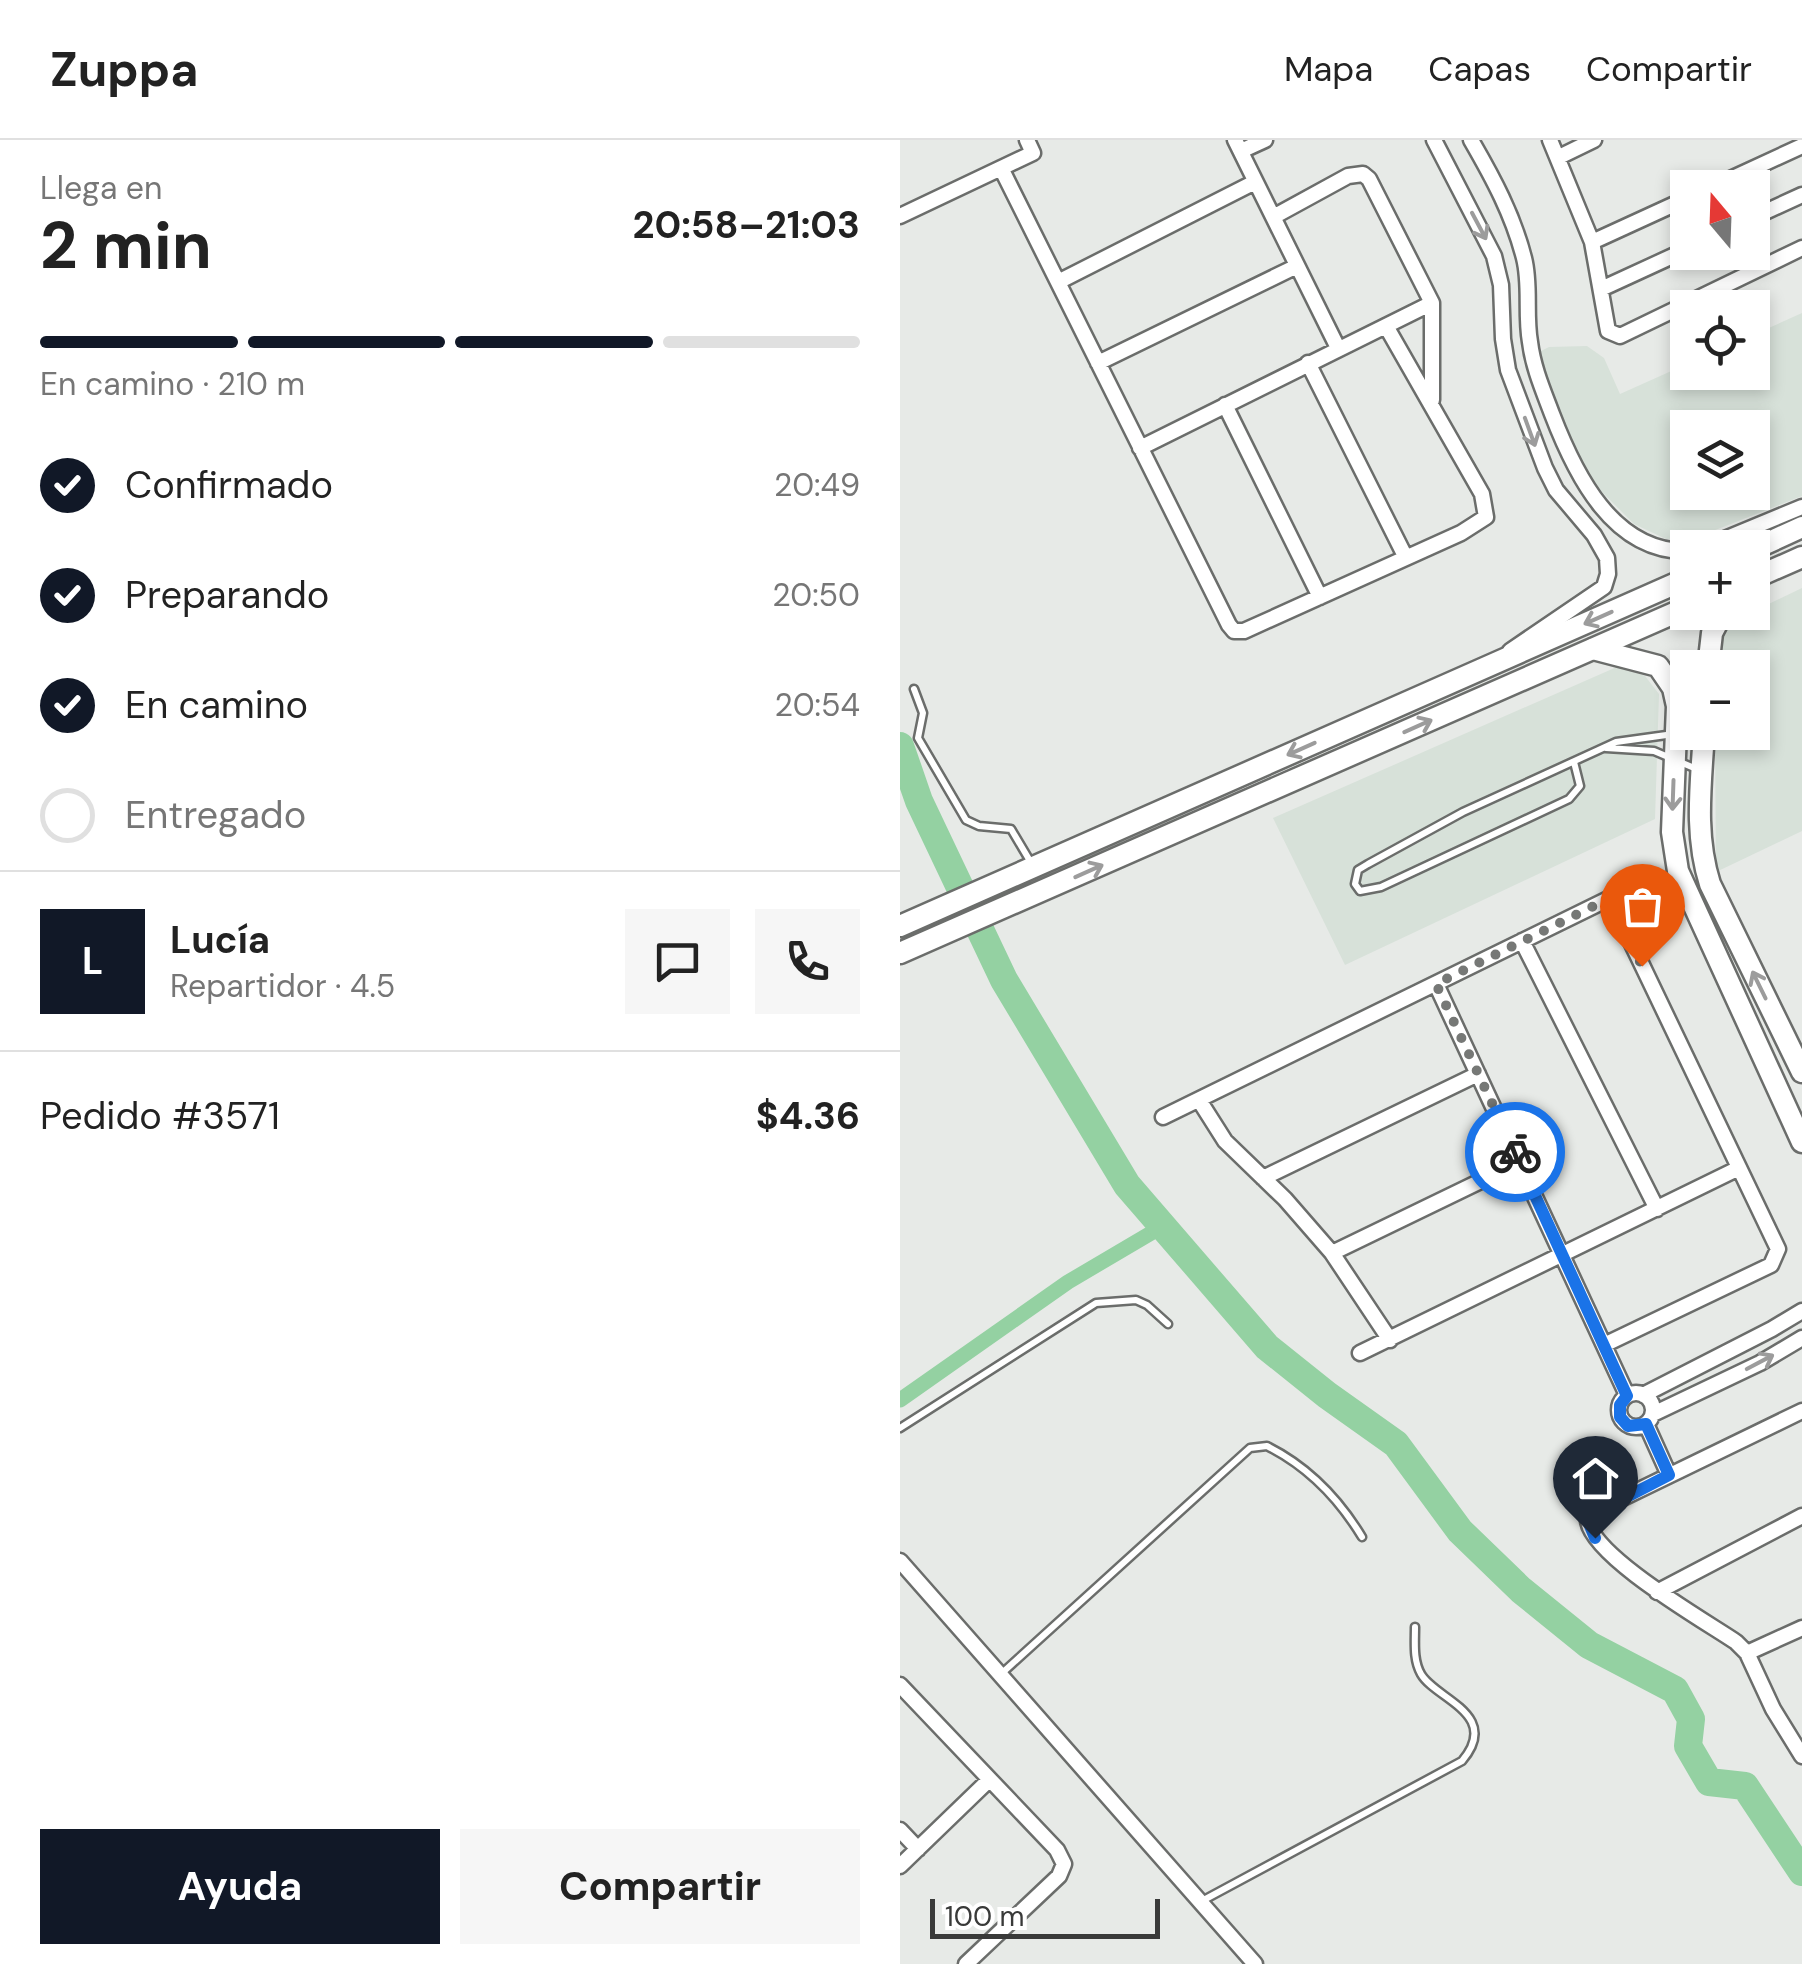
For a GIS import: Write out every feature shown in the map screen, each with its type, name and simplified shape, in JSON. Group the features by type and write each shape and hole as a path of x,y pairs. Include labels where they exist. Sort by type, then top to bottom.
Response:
{"main road":[{"path":"1770,542 1802,527"},
{"path":"1770,572 1802,557"},
{"path":"900,926 1670,586"},
{"path":"900,953 1670,615"},
{"path":"1593,649 1644,660 1667,674 1670,685"},
{"path":"1676,750 1672,832 1678,871 1802,1142"},
{"path":"1703,750 1699,842 1710,884 1802,1072"}],"street":[{"path":"900,216 1033,153 1027,140"},
{"path":"1265,140 1238,146 1338,348"},
{"path":"1434,140 1494,256 1501,286 1508,370 1534,442 1556,490 1601,545 1608,574 1604,587 1594,596 1523,640 1498,662"},
{"path":"1471,140 1515,226 1526,264 1534,362 1578,475 1624,530 1640,541 1670,549"},
{"path":"1550,140 1592,242 1608,332 1620,336 1802,248"},
{"path":"1559,157 1594,140"},
{"path":"1750,170 1802,146"},
{"path":"1001,168 1234,631 1244,631 1320,597 1461,533 1486,517 1482,494 1386,326"},
{"path":"1273,217 1348,176 1363,174 1370,178 1432,303 1432,406"},
{"path":"1058,282 1256,182"},
{"path":"1770,210 1802,195"},
{"path":"1592,242 1670,206"},
{"path":"1601,289 1670,256"},
{"path":"1098,363 1297,266"},
{"path":"1140,448 1432,303"},
{"path":"1508,370 1534,362"},
{"path":"1308,363 1406,558"},
{"path":"1225,405 1320,597"},
{"path":"1556,490 1578,475"},
{"path":"1747,530 1802,507"},
{"path":"1163,1118 1649,879"},
{"path":"1606,1344 1774,1261 1777,1242 1737,1170 1610,898"},
{"path":"1522,942 1657,1209"},
{"path":"1436,984 1606,1344 1635,1395 1652,1403 1649,1419 1669,1475"},
{"path":"1263,1178 1478,1074"},
{"path":"1199,1100 1225,1141 1332,1253 1390,1340"},
{"path":"1332,1253 1520,1162"},
{"path":"1360,1353 1737,1170"},
{"path":"1802,1311 1700,1366 1635,1395 1620,1405 1623,1422 1634,1427 1802,1338"},
{"path":"1700,1366 1710,1387"},
{"path":"1800,1749 1773,1709 1747,1653 1736,1642 1656,1592 1595,1538 1588,1521 1598,1510 1802,1412"},
{"path":"1656,1592 1802,1516"},
{"path":"900,1560 1254,1964"},
{"path":"1747,1653 1802,1628"},
{"path":"900,1686 1058,1850 1064,1864 1058,1876 966,1964"},
{"path":"900,1866 989,1780"},
{"path":"900,1830 918,1849"}],"lane":[{"path":"914,689 924,712 918,738 959,813 980,826 1012,828 1033,867"},
{"path":"1574,762 1580,786 1570,798 1381,886 1360,891 1355,884 1358,870 1463,812 1605,748 1627,740 1670,734"},
{"path":"1605,748 1638,749 1674,757 1702,771"},
{"path":"900,1428 1096,1302 1136,1300 1168,1324"},
{"path":"1000,1674 1250,1448 1267,1446 1308,1473 1346,1510 1362,1537"},
{"path":"1199,1902 1462,1762 1470,1752 1472,1730 1462,1706 1422,1675 1416,1663 1415,1627"}],"shaded area":[{"path":"1802,313 1802,496 1770,509 1770,410 1670,410 1670,510 1766,510 1715,530 1670,530 1670,539 1634,524 1602,492 1575,455 1537,353 1549,347 1587,346 1604,358 1620,394 1670,372 1670,390 1770,390 1770,327"},
{"path":"1802,588 1802,831 1716,872 1715,750 1770,750 1770,650 1715,647 1723,630 1770,630 1770,603"},
{"path":"1619,666 1645,676 1659,694 1655,819 1345,965 1273,818"}],"waterway":[{"path":"900,746 919,801 1004,980 1127,1185 1267,1347 1396,1444 1460,1531 1521,1590 1589,1645 1675,1690 1691,1719 1688,1746 1709,1782 1745,1786 1802,1872"},
{"path":"900,1400 1068,1282 1163,1226"}],"way so far":[{"path":"1515,1152 1436,984 1610,898 1642,966"}],"route":[{"path":"1515,1152 1627,1396 1620,1405 1620,1417 1628,1426 1646,1424 1669,1475 1592,1515 1589,1529 1595,1538"}]}
